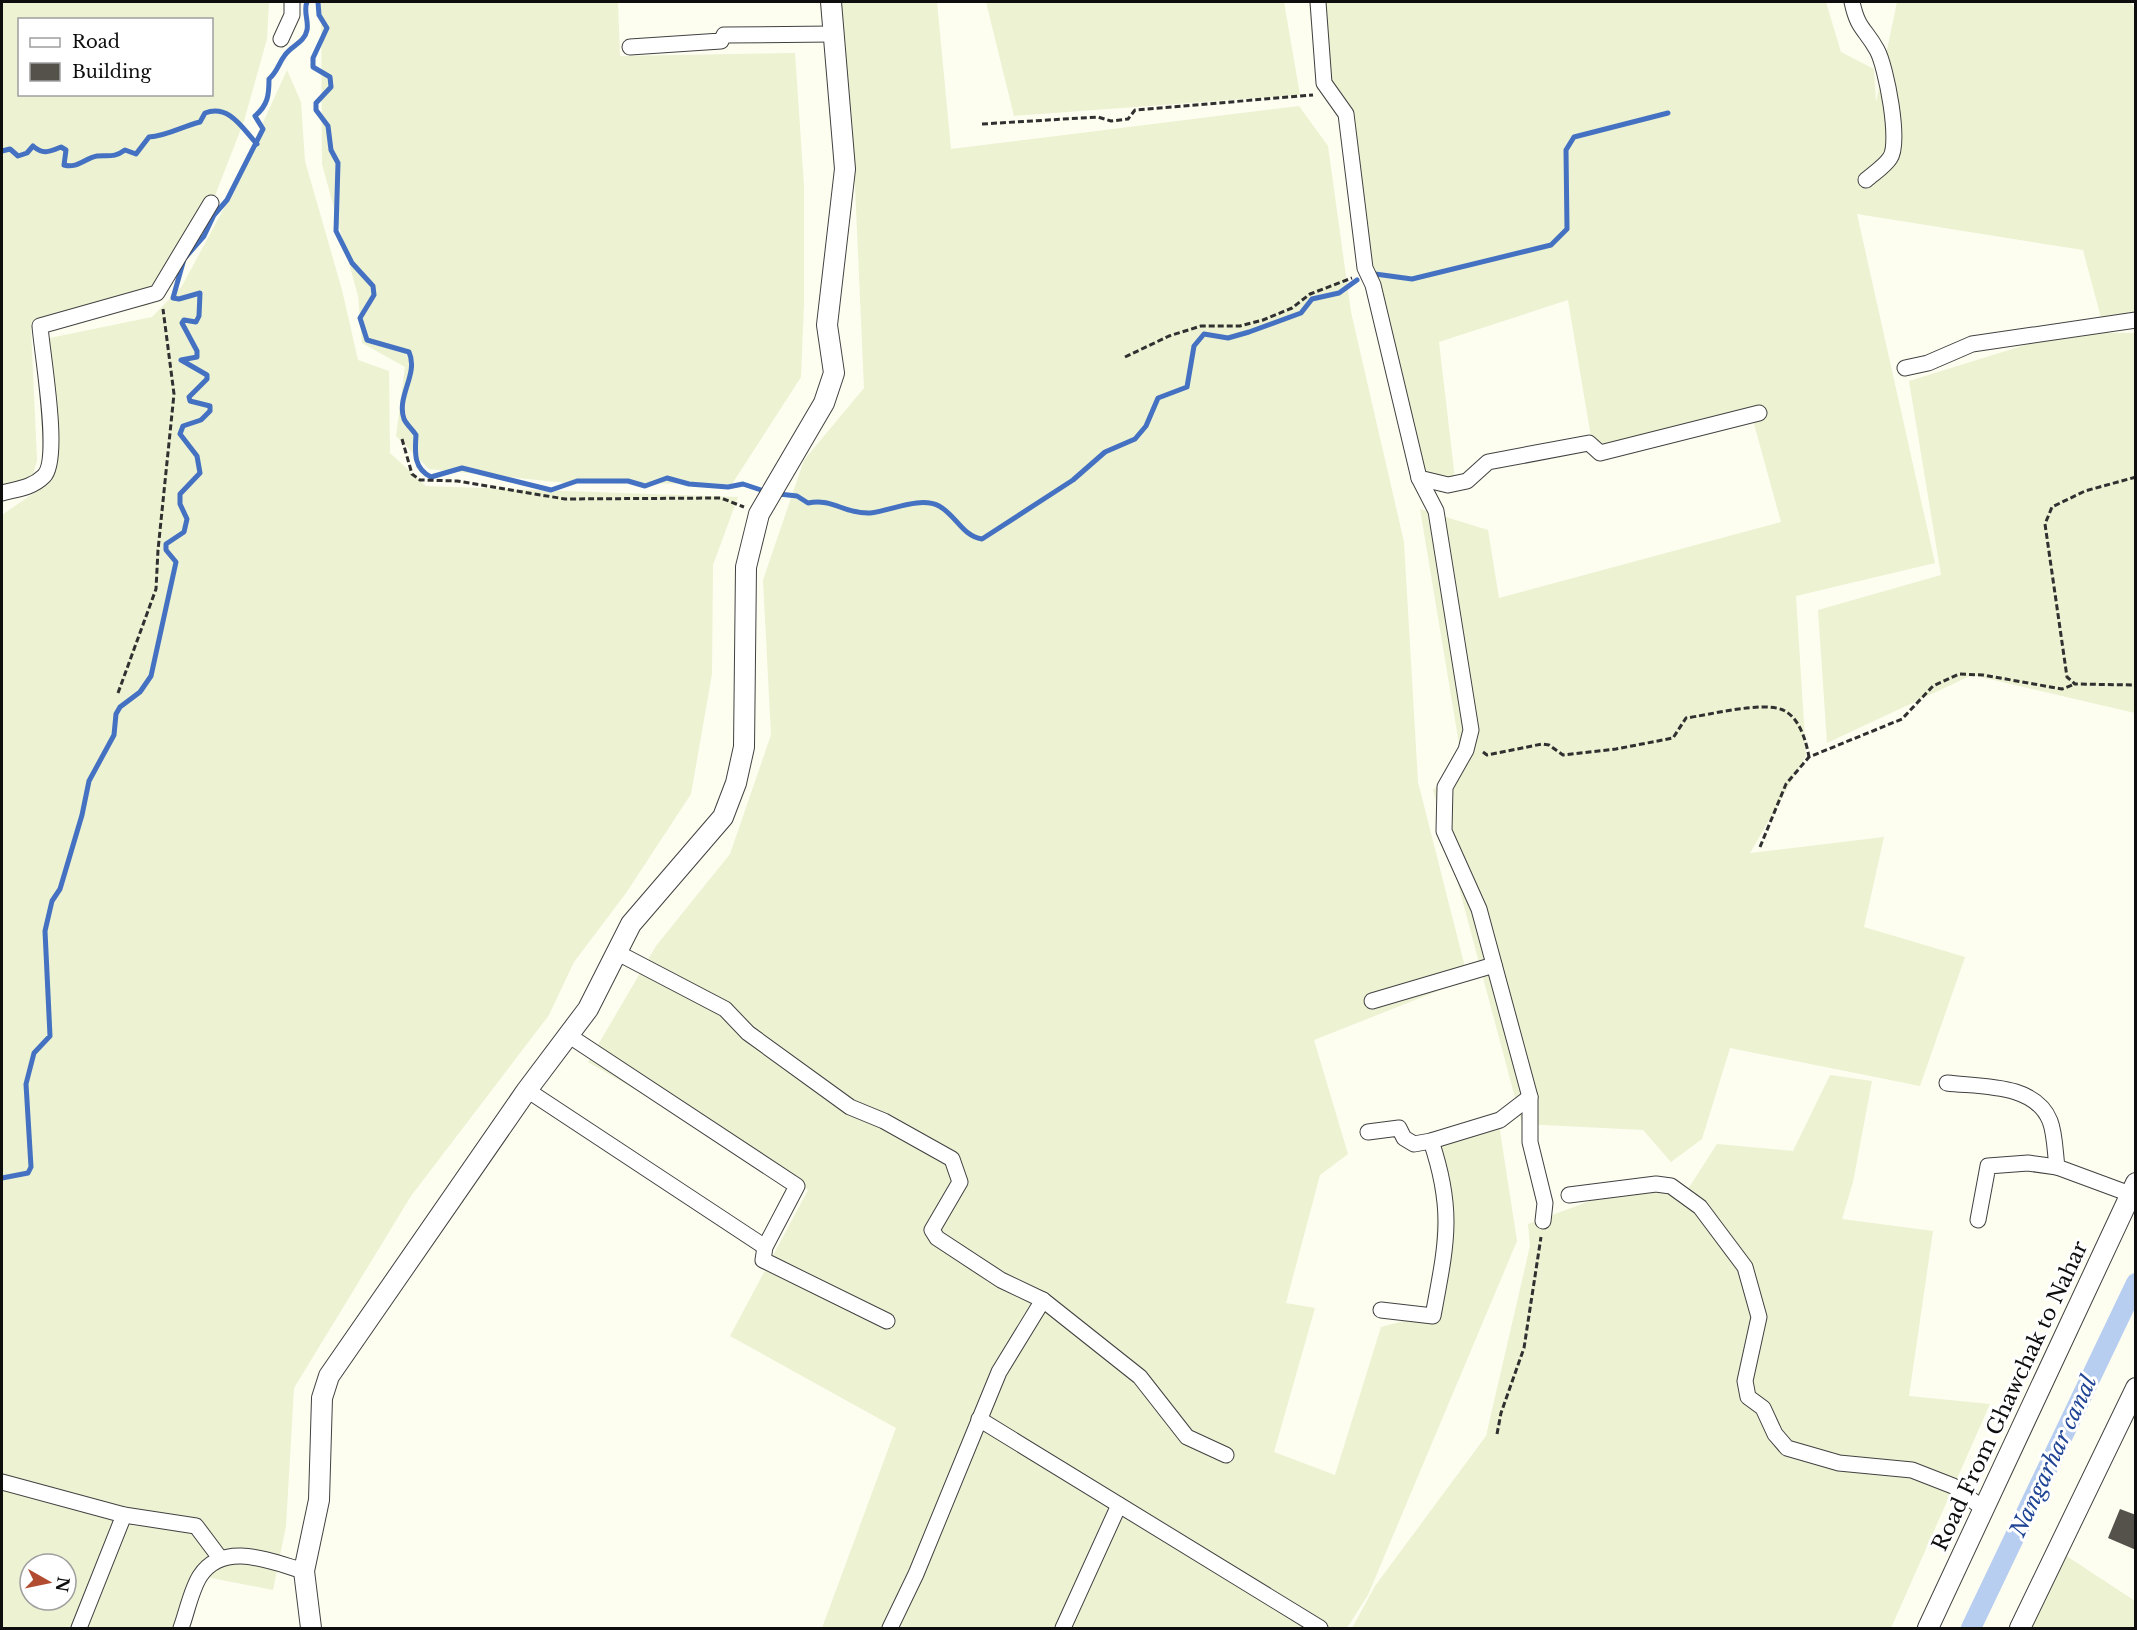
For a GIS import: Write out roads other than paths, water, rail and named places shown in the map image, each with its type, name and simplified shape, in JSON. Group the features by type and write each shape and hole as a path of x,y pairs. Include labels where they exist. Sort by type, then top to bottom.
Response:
{"street":[{"path":"281,39 292,15 292,2"},
{"path":"311,1629 304,1571 319,1500 322,1398 329,1376 527,1090 588,1008 632,924 723,817 736,783 744,747 746,567 759,514 824,404 834,374 827,325 845,169 831,2"},
{"path":"1318,2 1324,83 1346,114 1365,268 1373,285 1419,477 1436,511 1471,730 1466,750 1444,787 1444,831 1479,909 1530,1097 1530,1142 1545,1203 1543,1221"},
{"path":"1852,2 1856,21 1877,50 1891,104 1894,150 1890,159 1866,180"},
{"path":"630,46 721,41 724,35 832,34"},
{"path":"2,493 27,487 45,475 53,453 40,326 157,293 211,203"},
{"path":"1905,368 1928,363 1972,344 2136,320"},
{"path":"1419,477 1448,485 1467,481 1488,462 1589,443 1600,453 1759,413"},
{"path":"616,952 724,1010 748,1033 850,1107 884,1121 952,1159 960,1182 932,1230 937,1238 1001,1280 1043,1300 1140,1377 1187,1437 1226,1455"},
{"path":"1372,1001 1494,965"},
{"path":"568,1035 797,1186 765,1247 763,1260 887,1321"},
{"path":"1947,1083 2022,1093 2041,1104 2051,1122 2057,1167"},
{"path":"527,1090 765,1247"},
{"path":"1368,1131 1399,1128 1404,1138 1414,1144 1431,1141 1500,1120 1530,1097"},
{"path":"1381,1310 1433,1316 1447,1243 1448,1213 1443,1177 1431,1141"},
{"path":"1978,1220 1988,1166 2028,1162 2057,1167 2133,1189"},
{"path":"1569,1195 1656,1184 1671,1186 1700,1207 1745,1267 1760,1317 1745,1381 1748,1397 1763,1408 1774,1434 1787,1448 1839,1463 1912,1470 1953,1486 1984,1509"},
{"name":"Road From Ghawchak to Nahar","path":"1928,1629 2133,1189"},
{"path":"890,1629 916,1574 999,1372 1043,1300"},
{"path":"2020,1629 2136,1388"},
{"path":"979,1419 1320,1629"},
{"path":"2,1482 124,1515 196,1526 220,1558"},
{"path":"1063,1629 1119,1505"},
{"path":"79,1629 124,1515"},
{"path":"181,1629 201,1575 220,1558 243,1555 304,1571"}],"waterway":[{"path":"2,1178 28,1173 31,1167 26,1084 34,1053 50,1036 45,931 52,901 60,889 82,815 89,781 114,735 116,714 120,707 140,692 151,676 176,562 166,550 166,544 184,532 187,519 180,504 180,494 200,473 197,456 180,434 183,426 201,420 210,411 210,406 190,401 189,397 207,379 207,375 181,360 197,357 197,351 182,323 184,320 196,322 199,316 200,293 179,299 173,298 184,259 204,236 214,215 227,200 263,129 255,116 263,108 267,99 269,79 283,58 306,34 307,2"},
{"path":"318,2 319,15 327,28 313,58 313,67 330,77 331,87 316,103 316,110 328,126 331,150 338,163 336,231 352,263 373,286 374,295 360,318 367,340 409,352 411,369 402,410 405,421 416,435 416,459 421,469 431,477 462,468 551,490 577,481 628,481 645,486 667,478 689,484 728,487 743,484 761,490"},
{"path":"2,151 10,149 18,156 27,153 33,146 46,152 61,147 66,150 64,165 69,166 97,156 114,155 125,150 136,154 149,137 200,122 205,113 214,111 234,119 257,144"},
{"path":"1375,274 1412,279 1551,245 1567,229 1566,150 1574,137 1668,113"},
{"path":"779,494 797,496 808,503 832,504 861,513 878,512 914,503 931,503 945,510 969,534 982,539 1073,480 1105,452 1135,439 1146,426 1158,398 1187,387 1194,346 1204,334 1228,338 1249,332 1301,313 1312,299 1339,293 1357,280"},
{"name":"Nangarhar canal","path":"1971,1628 2136,1283"}]}
